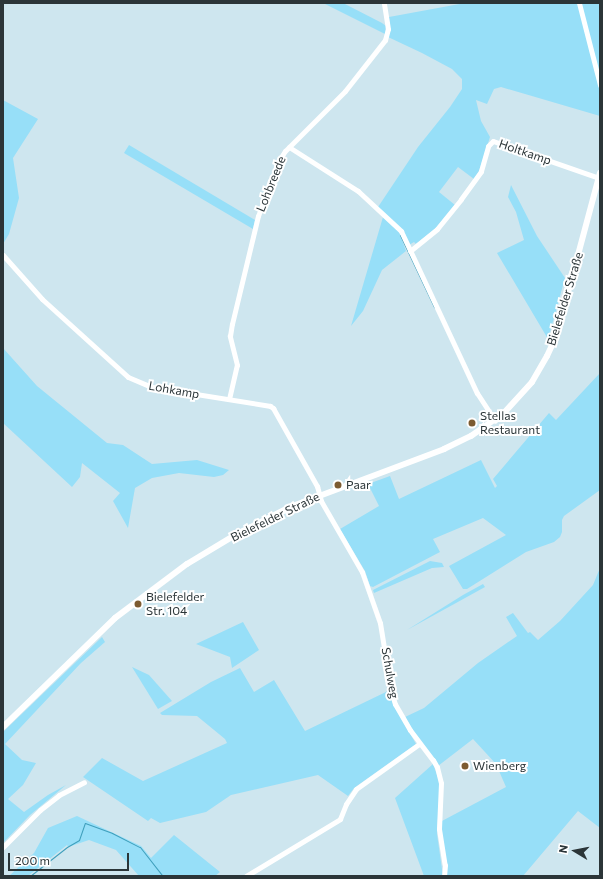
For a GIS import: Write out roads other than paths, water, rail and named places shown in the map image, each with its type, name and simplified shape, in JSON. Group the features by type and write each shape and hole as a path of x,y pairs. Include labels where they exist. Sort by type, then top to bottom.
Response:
{"main road":[{"name":"Bielefelder Straße","path":"3,727 98,634 156,586 187,564 235,535 320,495 444,449 495,421 517,400 532,382 556,337 599,175"}],"street":[{"name":"Lohbreede","path":"229,399 237,365 230,336 254,230 278,162 289,147 345,91 384,40 388,29 384,3"},
{"path":"580,3 600,85"},
{"name":"Holtkamp","path":"410,251 437,228 461,199 481,171 488,146 493,141 599,175"},
{"path":"289,147 365,196 401,231 476,393 495,421"},
{"name":"Lohkamp","path":"3,255 42,299 128,377 152,387 270,406 273,408 317,486 320,495"},
{"name":"Schulweg","path":"320,495 321,501 362,572 380,623 391,691 395,704 419,744 434,760 441,783 439,829 445,865 444,876"},
{"path":"246,876 340,819 346,804 356,789 419,744"},
{"path":"3,847 40,810 59,794 84,782"}],"waterway":[{"path":"400,235 434,307"},
{"path":"30,876 67,847 79,840 85,823 112,833 140,847 163,876"}],"place":[{"name":"Stellas Restaurant","path":"472,423"},
{"name":"Paar","path":"338,485"},
{"name":"Bielefelder Str. 104","path":"138,604"},
{"name":"Wienberg","path":"465,766"}]}
